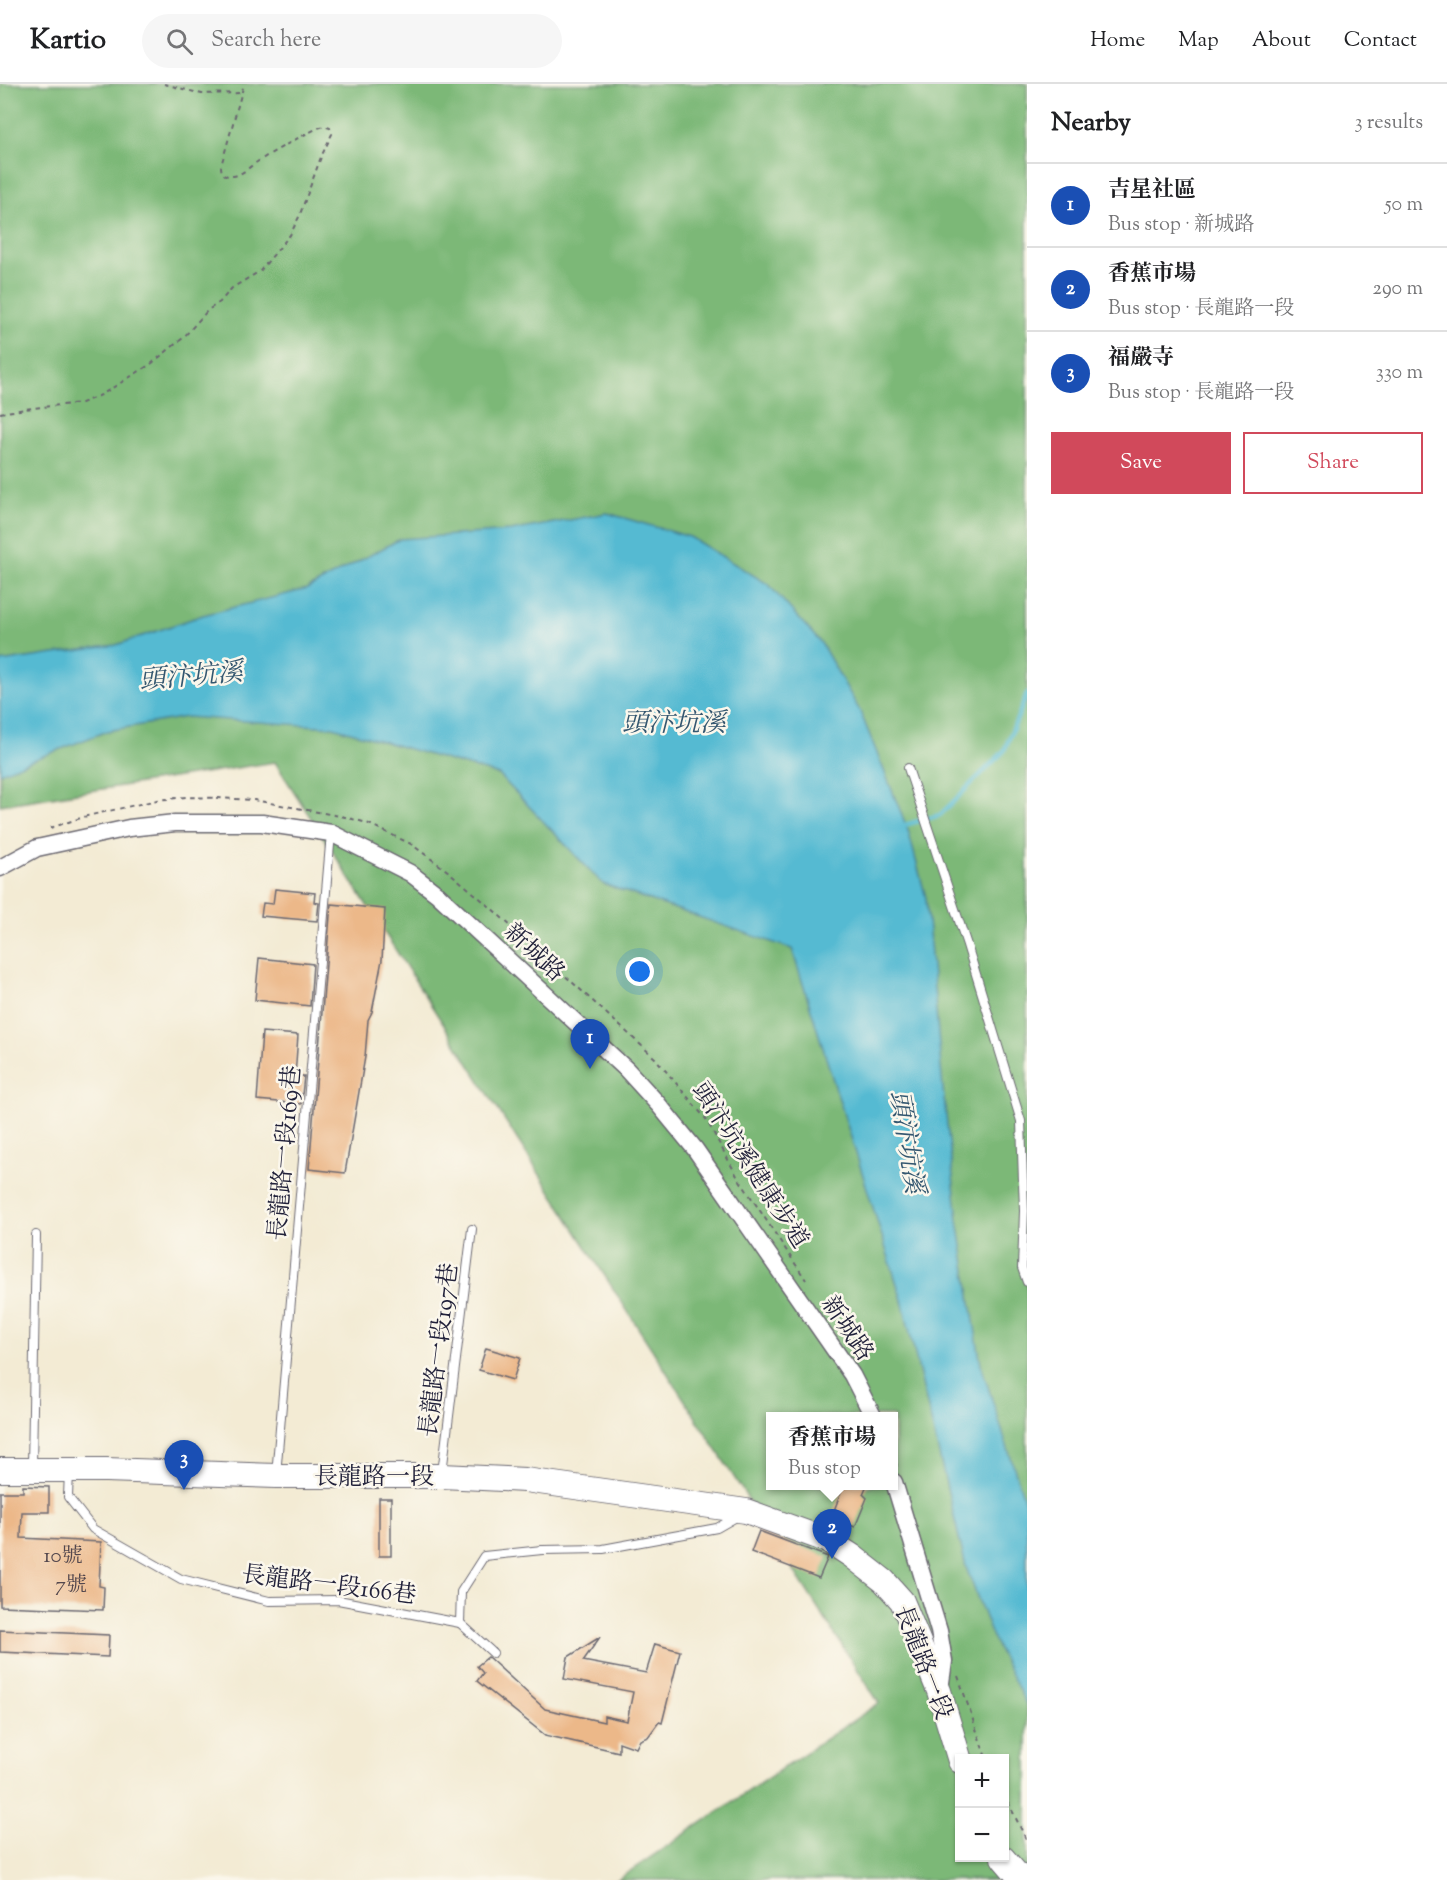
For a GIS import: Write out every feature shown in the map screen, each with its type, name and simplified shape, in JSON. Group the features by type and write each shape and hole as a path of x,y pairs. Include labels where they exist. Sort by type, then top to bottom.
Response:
{"main road":[{"name":"長龍路一段","path":"0,1470 276,1476 442,1476 525,1480 746,1511 829,1541 884,1581 903,1601 939,1691 958,1754"},
{"path":"1007,1862 1022,1880"}],"street":[{"name":"新城路","path":"0,868 37,848 129,828 164,824 262,823 332,833 410,873 437,894 634,1078 695,1149 852,1375 871,1412"},
{"path":"896,1490 939,1631 944,1661 939,1691"}],"lane":[{"path":"908,768 967,945 1021,1121 1024,1211 1022,1268 1027,1282"},
{"name":"長龍路一段169巷","path":"276,1476 332,833"},
{"name":"長龍路一段197巷","path":"442,1476 472,1229"},
{"path":"32,1470 36,1235"},
{"name":"長龍路一段166巷","path":"69,1470 68,1497 93,1529 182,1579 269,1601 338,1600 460,1623"},
{"path":"494,1653 460,1623 461,1592 484,1556 542,1550 603,1549 717,1528 746,1511"}],"path":[{"path":"164,84 202,94 240,93"},
{"path":"0,413 81,403 101,395 151,364 183,338 232,288 260,271 290,235 300,217 321,157 332,134 330,128 324,126 256,162 238,175 230,177 224,175 220,166 244,84"},
{"name":"頭汴坑溪健康步道","path":"42,831 87,816 157,800 186,797 218,798 254,800 345,817 367,823 411,844 450,872 489,906 655,1058 706,1119 737,1176 806,1280"},
{"path":"1009,1803 1027,1841"}],"green space":[{"path":"0,84 1027,84 1027,1880 617,1880 879,1703 275,762 0,805"}],"water":[{"name":"頭汴坑溪","path":"607,513 690,537 768,584 821,643 860,711 908,830 926,898 943,1089 958,1220 981,1365 1027,1508 1027,1706 994,1641 966,1567 902,1300 792,949 603,884 499,775 333,727 186,717 107,731 0,773 0,662 116,645 203,615 307,589 400,539 511,531"}],"building":[{"path":"275,889 315,893 314,902 319,903 317,921 261,916 263,903 273,904"},
{"path":"331,904 385,909 382,960 372,1012 368,1020 365,1057 345,1173 309,1169"},
{"path":"259,958 313,964 310,1006 255,1000"},
{"path":"262,1032 298,1035 295,1076 304,1076 301,1104 257,1100"},
{"path":"486,1348 520,1358 513,1380 479,1370"},
{"path":"23,1486 49,1487 49,1512 22,1512 21,1538 101,1542 99,1586 104,1587 103,1610 0,1606 0,1492 23,1492"},
{"path":"842,1490 865,1490 863,1494 867,1498 855,1527 831,1518"},
{"path":"379,1498 391,1498 391,1556 379,1556"},
{"path":"759,1531 828,1557 819,1578 751,1552"},
{"path":"0,1630 109,1635 108,1657 0,1652"},
{"path":"600,1637 583,1661 646,1673 655,1644 680,1651 662,1723 659,1722 648,1737 640,1740 636,1748 619,1742 619,1752 545,1735 477,1681 483,1673 477,1666 488,1657 545,1709 604,1722 604,1716 627,1721 633,1692 564,1679 568,1657"}],"waterway":[{"path":"901,826 940,815 1004,751 1027,694"}],"place":[{"name":"吉星社區","path":"590,1069"},
{"name":"福嚴寺","path":"184,1490"},
{"name":"香蕉市場","path":"832,1559"}]}
